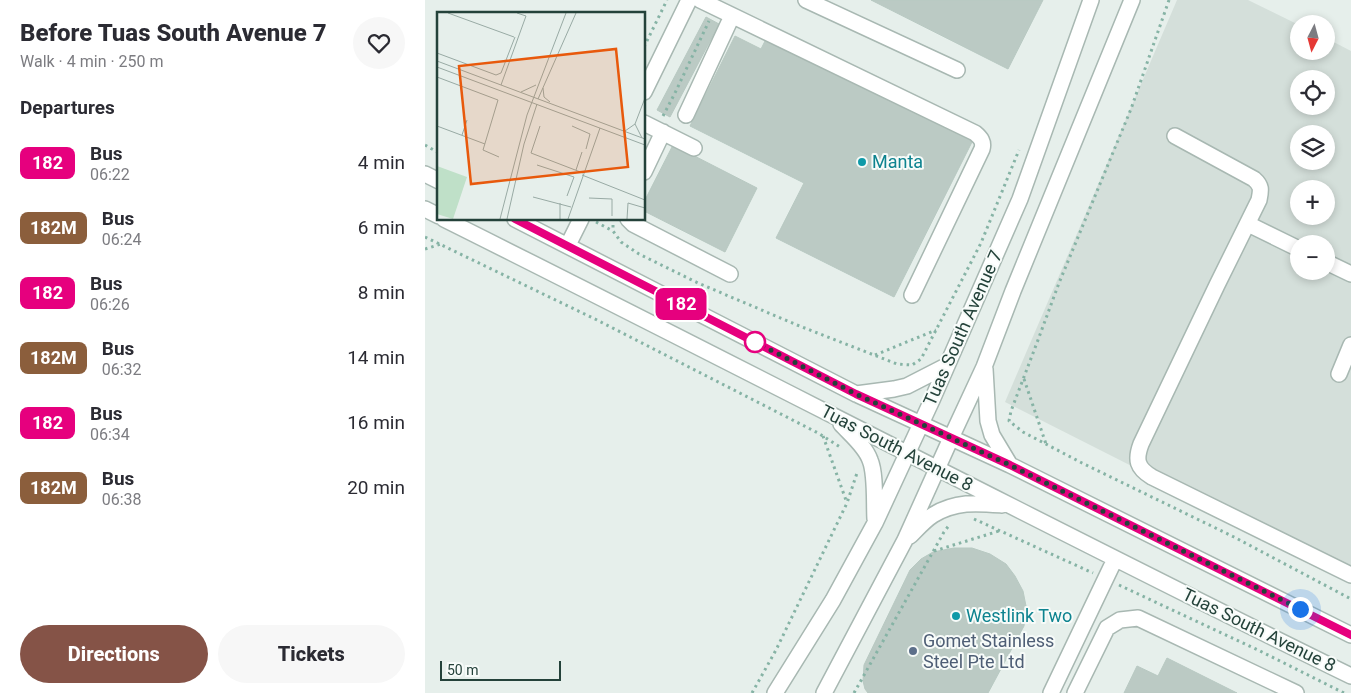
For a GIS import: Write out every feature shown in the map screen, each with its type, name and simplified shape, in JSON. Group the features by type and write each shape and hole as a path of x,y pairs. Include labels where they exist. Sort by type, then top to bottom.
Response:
{"street":[{"path":"645,90 689,0"},
{"path":"700,0 975,133 981,139 982,149 912,295"},
{"path":"806,0 957,70"},
{"name":"Tuas South Avenue 7","path":"775,693 833,600 875,523 907,454 1020,199 1091,0"},
{"name":"Tuas South Avenue 7","path":"824,693 905,540 985,367 1020,274 1132,0"},
{"path":"686,115 732,16"},
{"path":"645,168 654,128 694,148"},
{"path":"1175,136 1254,179 1259,184 1261,192 1248,224 1141,444 1137,454 1138,463 1142,472 1351,575"},
{"path":"425,174 437,179"},
{"name":"Tuas South Avenue 8","path":"445,220 641,317 1115,559 1351,676"},
{"name":"Tuas South Avenue 8","path":"517,220 856,394 1010,465 1351,635"},
{"path":"568,246 581,220"},
{"path":"629,220 633,224 730,274"},
{"path":"1248,224 1290,245"},
{"path":"1335,266 1351,274"},
{"path":"1339,374 1351,345"},
{"path":"856,394 907,386 947,366"},
{"path":"985,367 987,421 992,435 1010,465"},
{"path":"831,414 863,447 871,461 875,523"},
{"path":"905,540 933,515 952,507 972,502 1011,506"},
{"path":"1051,693 1115,559"},
{"path":"1075,693 1107,628 1119,620 1138,618 1296,693"}],"path":[{"path":"661,0 664,6"},
{"path":"645,45 667,0"},
{"path":"1169,0 1131,109 1059,283 1011,411 1009,422 1023,432 1082,463 1234,537 1351,600"},
{"path":"654,128 675,93 715,8"},
{"path":"425,145 437,151"},
{"path":"592,220 613,232 621,242 639,254 698,283 797,325 897,364 912,365 921,358 937,330 981,243 1020,148"},
{"path":"613,232 614,220"},
{"path":"425,236 597,320 823,436 844,449"},
{"path":"425,249 441,244"},
{"path":"875,355 937,330"},
{"path":"1023,378 1047,444"},
{"path":"823,436 847,504"},
{"path":"752,693 776,650 847,504 858,471"},
{"path":"973,519 1106,578 1344,693"},
{"path":"854,693 944,532 952,522"},
{"path":"934,551 1000,531"}],"shaded area":[{"path":"1177,0 1248,0 1290,21 1290,60 1335,60 1335,43 1351,51 1351,577 1005,402"}],"building":[{"path":"871,0 1043,0 1008,69"},
{"path":"706,17 719,24 670,117 657,110"},
{"name":"Manta","path":"735,36 761,49 767,37 973,140 894,297 776,238 804,183 690,126"},
{"path":"673,145 757,188 725,252 645,212 645,200"},
{"name":"Westlink Two","path":"954,548 972,548 990,554 1006,564 1023,591 1026,606 1024,626 988,693 868,693 863,681 864,665 910,570 921,559 933,552"},
{"path":"1167,658 1237,693 1124,693 1137,666 1158,676"}],"bus line":[{"name":"182","path":"517,220 856,394 1010,465 1351,635"}],"place":[{"name":"Manta","path":"862,162"},
{"name":"Westlink Two","path":"956,616"},
{"name":"Gomet Stainless Steel Pte Ltd","path":"913,651"}],"route":[{"path":"755,342 856,394 1010,465 1300,609"}]}
